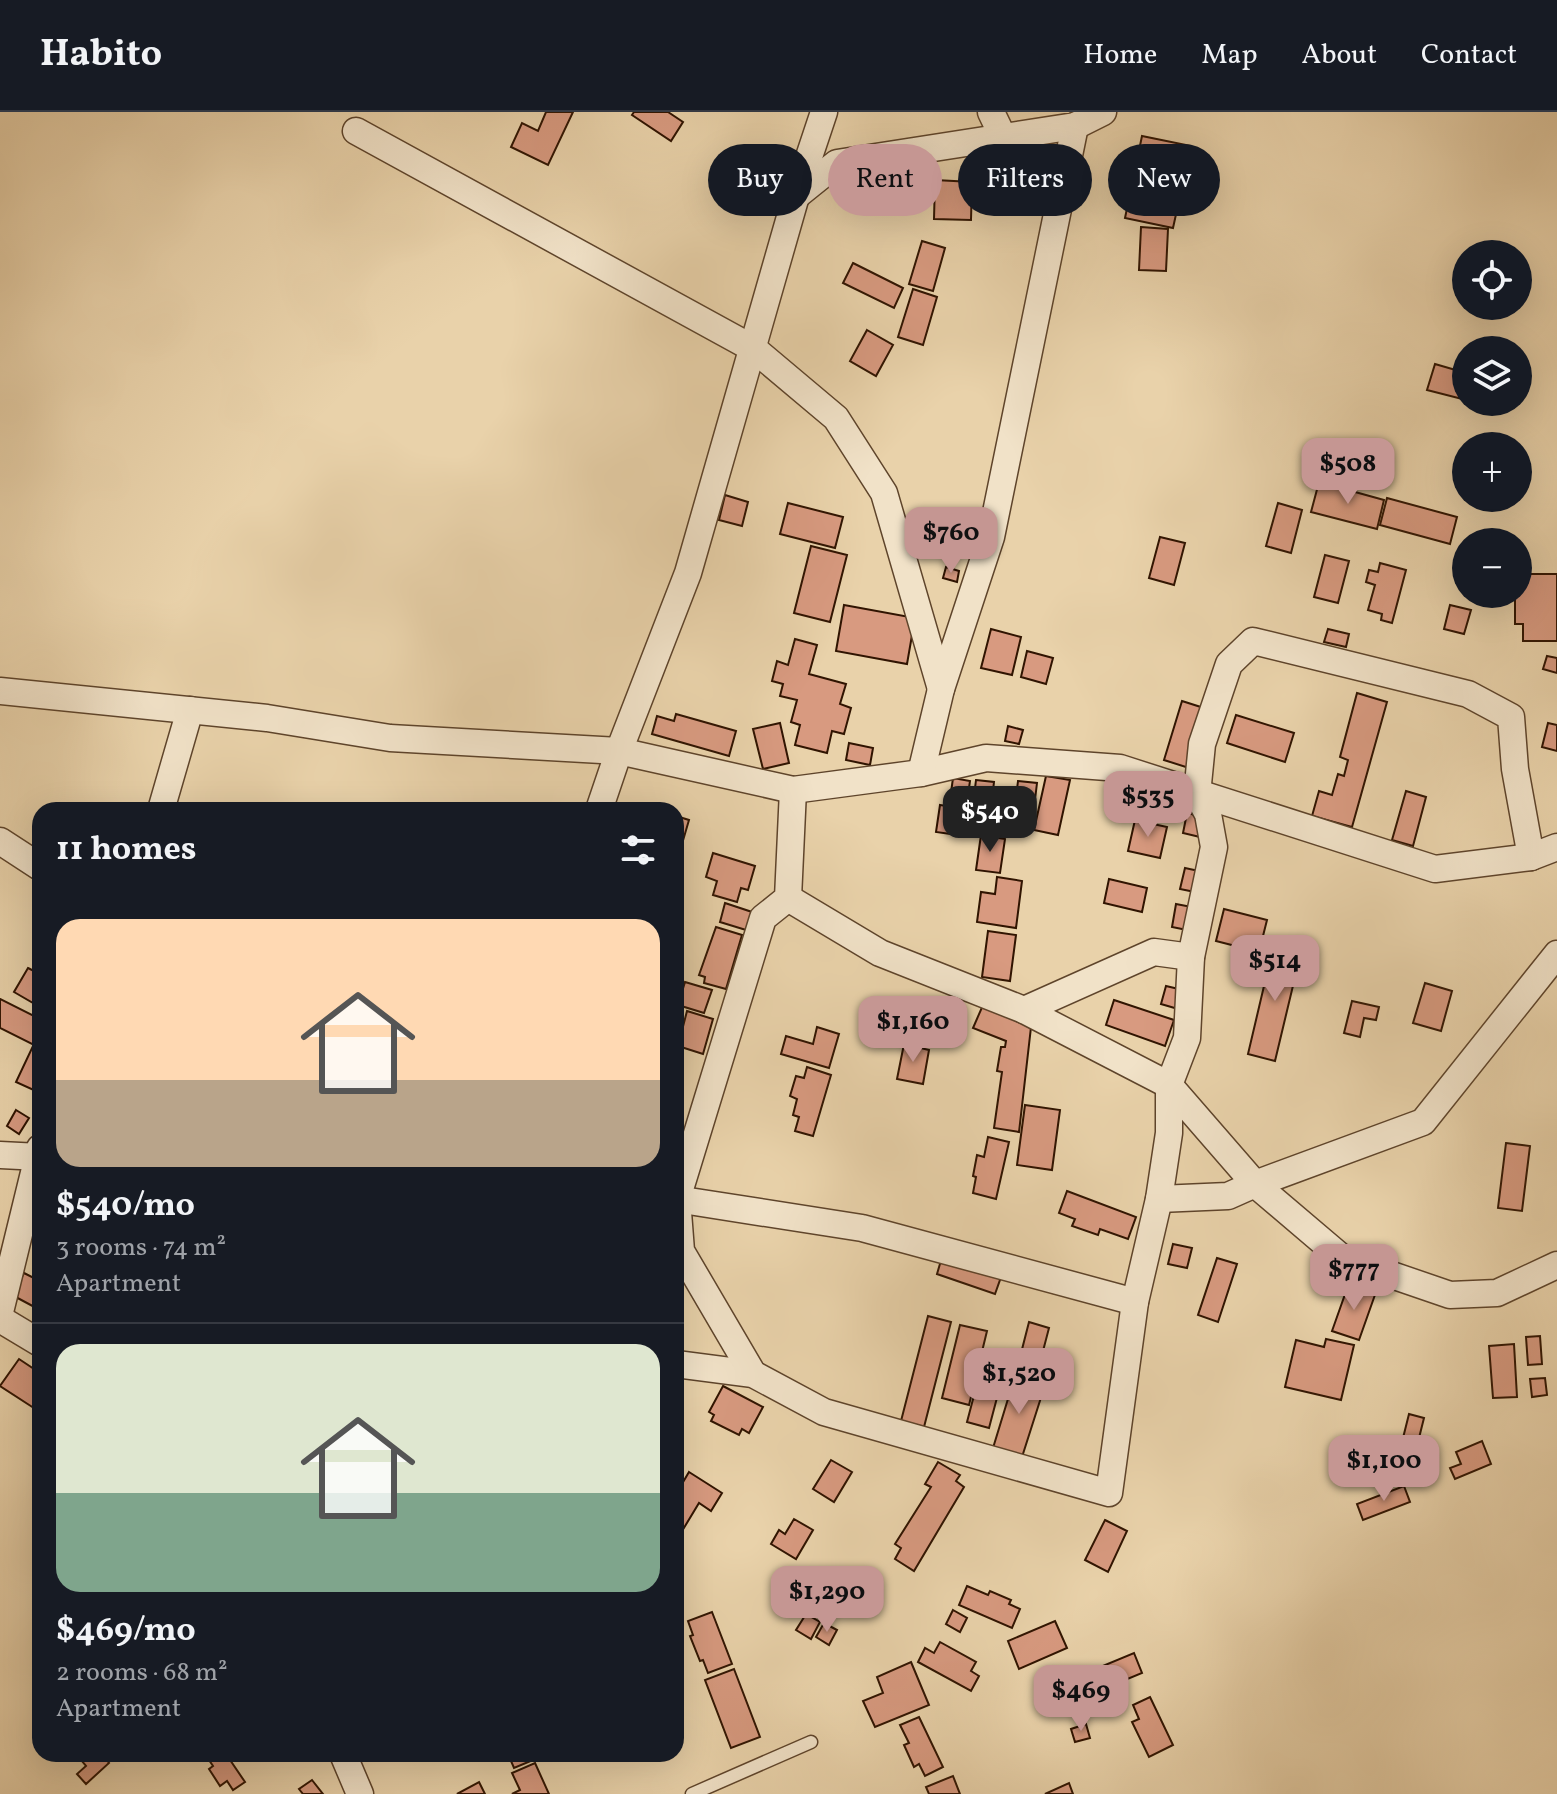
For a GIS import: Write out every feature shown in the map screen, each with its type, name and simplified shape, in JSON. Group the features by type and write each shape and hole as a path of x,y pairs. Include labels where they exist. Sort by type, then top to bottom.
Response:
{"street":[{"path":"812,148 824,112"},
{"path":"991,112 1003,137"},
{"path":"812,183 837,163 1075,126 1103,112"},
{"path":"921,773 941,689 991,537 1075,126"},
{"path":"356,131 754,349 836,418 884,493 941,689"},
{"path":"602,802 688,573 791,216"},
{"path":"684,1365 753,1374 824,1412 1109,1493 1135,1302 1159,1199 1169,1133 1169,1085 1187,1038 1191,957 1214,847 1208,814 1197,794 1202,744 1229,664 1253,641 1468,694 1511,717 1515,769 1531,857"},
{"path":"0,691 267,718 390,738 619,751 793,790 921,773 986,758 1120,768 1435,869 1531,857 1557,847"},
{"path":"163,802 190,710"},
{"path":"684,1176 763,918 788,898 793,790"},
{"path":"0,841 32,865"},
{"path":"788,898 880,953 1024,1010 1169,1085 1255,1184 1342,1258 1450,1295 1497,1293 1557,1265"},
{"path":"1024,1010 1154,952 1191,957"},
{"path":"1159,1199 1228,1196 1423,1122 1557,954"},
{"path":"0,1155 32,1154"},
{"path":"0,1312 32,1182"},
{"path":"684,1200 862,1228 1135,1302"},
{"path":"684,1256 753,1374"},
{"path":"0,1319 32,1338"},
{"path":"346,1762 360,1794"}],"lane":[{"path":"692,1794 811,1742"}],"building":[{"path":"546,112 573,112 548,165 511,147 522,123 538,131"},
{"path":"634,112 668,112 683,122 671,141 632,115"},
{"path":"1142,136 1181,144 1140,144"},
{"path":"942,180 958,181 958,216 971,216 971,220 934,219 934,216 942,216"},
{"path":"1125,216 1176,216 1173,228"},
{"path":"1141,227 1168,229 1166,271 1139,270"},
{"path":"922,241 945,248 933,291 909,284"},
{"path":"853,263 903,288 894,308 843,283"},
{"path":"913,289 937,297 923,345 898,337"},
{"path":"867,330 893,345 876,376 850,361"},
{"path":"1435,364 1452,369 1452,396 1427,390"},
{"path":"1319,482 1384,500 1377,529 1311,512"},
{"path":"725,495 748,502 742,526 719,520"},
{"path":"1387,498 1457,517 1450,544 1380,525"},
{"path":"788,503 843,517 835,548 780,534"},
{"path":"1278,503 1302,510 1291,553 1266,546"},
{"path":"1160,537 1185,543 1174,585 1149,578"},
{"path":"811,546 847,555 830,622 794,613"},
{"path":"1325,555 1349,561 1338,603 1314,597"},
{"path":"1380,563 1406,570 1392,623 1381,620 1382,614 1368,610 1375,585 1366,582 1369,570 1378,572"},
{"path":"946,567 959,571 957,582 943,578"},
{"path":"1532,574 1557,574 1557,641 1523,641 1523,624 1515,624 1515,608 1532,608"},
{"path":"844,605 915,618 907,664 836,651"},
{"path":"1450,605 1452,608 1471,610 1464,634 1444,629"},
{"path":"991,629 1021,637 1012,675 981,668"},
{"path":"1328,629 1349,634 1346,647 1324,642"},
{"path":"795,639 817,645 809,674 846,684 840,704 851,708 844,734 832,731 827,753 795,745 800,725 791,722 797,700 780,696 783,684 772,681 777,661 788,665"},
{"path":"1027,651 1053,658 1046,684 1021,677"},
{"path":"1547,656 1557,658 1557,673 1543,669"},
{"path":"1357,693 1387,702 1352,827 1312,816 1319,791 1332,795 1338,774 1344,776 1348,760 1340,757"},
{"path":"1182,701 1207,709 1189,768 1164,760"},
{"path":"676,714 736,731 729,756 652,734 657,716 674,721"},
{"path":"1236,715 1294,733 1285,762 1227,743"},
{"path":"780,723 789,763 763,769 753,729"},
{"path":"1548,723 1557,725 1557,751 1542,747"},
{"path":"1008,726 1023,730 1019,744 1005,741"},
{"path":"849,743 873,748 870,765 846,760"},
{"path":"1046,776 1070,780 1058,835 1034,830"},
{"path":"953,778 970,781 967,802 950,800"},
{"path":"976,780 994,782 991,808 973,805"},
{"path":"1018,781 1037,783 1034,808 1015,806"},
{"path":"1406,791 1426,797 1413,846 1392,840"},
{"path":"940,805 960,808 960,813 968,814 965,836 936,832"},
{"path":"1187,813 1204,817 1200,837 1183,833"},
{"path":"684,818 689,820 684,837"},
{"path":"1135,820 1167,827 1160,858 1128,851"},
{"path":"981,835 1005,839 1000,873 976,870"},
{"path":"713,853 755,866 748,890 741,888 737,902 713,895 717,881 706,877"},
{"path":"1185,868 1199,871 1195,892 1180,889"},
{"path":"997,877 1022,881 1016,928 977,922 981,892 995,894"},
{"path":"1109,879 1147,888 1142,912 1104,903"},
{"path":"725,903 752,912 746,930 720,922"},
{"path":"1176,904 1197,908 1192,931 1172,927"},
{"path":"1224,909 1267,920 1259,952 1216,941"},
{"path":"716,927 742,935 726,989 704,983 705,977 699,975"},
{"path":"988,931 1016,935 1010,981 982,977"},
{"path":"1279,943 1302,948 1275,1061 1248,1054 1268,969 1272,970"},
{"path":"28,968 32,970 32,1002 14,992"},
{"path":"685,982 712,990 704,1013 684,1007"},
{"path":"1425,983 1452,991 1441,1031 1413,1023"},
{"path":"1166,986 1183,990 1178,1009 1161,1004"},
{"path":"0,999 32,1015 32,1044 0,1028"},
{"path":"1114,1000 1174,1020 1165,1046 1106,1025"},
{"path":"1352,1001 1379,1007 1376,1020 1364,1018 1360,1037 1344,1033"},
{"path":"983,1005 1031,1027 1019,1132 994,1128 1002,1072 997,1071 1001,1047 1005,1047 1006,1041 973,1028"},
{"path":"687,1011 713,1019 703,1054 684,1048"},
{"path":"817,1027 839,1034 829,1068 781,1054 786,1036 813,1044"},
{"path":"904,1044 929,1050 923,1084 897,1079"},
{"path":"32,1048 32,1089 16,1082"},
{"path":"807,1067 831,1075 813,1136 795,1131 799,1117 793,1115 797,1099 790,1096 796,1076 804,1078"},
{"path":"1025,1105 1060,1110 1052,1170 1017,1165"},
{"path":"16,1110 29,1118 19,1134 7,1126"},
{"path":"988,1137 1009,1142 996,1199 973,1193 977,1155 984,1157"},
{"path":"1506,1143 1530,1146 1522,1211 1498,1208"},
{"path":"1067,1191 1136,1217 1128,1239 1100,1229 1098,1235 1072,1226 1075,1219 1059,1213"},
{"path":"1173,1244 1192,1248 1187,1268 1168,1264"},
{"path":"942,1257 1001,1277 995,1294 937,1274"},
{"path":"1217,1258 1237,1264 1218,1322 1198,1315"},
{"path":"24,1273 32,1277 32,1306 12,1295"},
{"path":"1349,1283 1376,1292 1359,1340 1332,1331"},
{"path":"928,1316 951,1322 924,1427 901,1421"},
{"path":"1029,1322 1049,1328 1037,1374 1017,1369"},
{"path":"960,1325 987,1331 969,1405 942,1398"},
{"path":"1540,1336 1542,1364 1528,1365 1526,1337"},
{"path":"1326,1339 1354,1345 1341,1400 1285,1387 1296,1340 1324,1347"},
{"path":"1514,1344 1517,1397 1493,1398 1489,1346"},
{"path":"986,1350 1008,1356 989,1428 967,1422"},
{"path":"19,1359 32,1368 32,1407 0,1386"},
{"path":"1015,1376 1045,1385 1022,1457 993,1448"},
{"path":"1545,1378 1547,1395 1532,1397 1530,1379"},
{"path":"723,1386 763,1407 749,1433 742,1429 739,1435 711,1421 714,1415 709,1412"},
{"path":"1409,1414 1424,1418 1418,1442 1403,1438"},
{"path":"1383,1441 1408,1444 1407,1455 1414,1456 1411,1478 1351,1470 1355,1448 1381,1451"},
{"path":"1482,1441 1491,1464 1455,1479 1450,1468 1461,1464 1456,1452"},
{"path":"831,1460 852,1472 834,1502 813,1489"},
{"path":"938,1462 960,1475 956,1481 964,1487 914,1571 895,1559 901,1548 895,1544 931,1487 925,1484"},
{"path":"689,1472 722,1493 711,1511 699,1503 684,1528 684,1480"},
{"path":"1404,1486 1410,1502 1363,1520 1357,1504"},
{"path":"794,1519 813,1530 796,1559 771,1544 779,1530 785,1534"},
{"path":"1105,1520 1127,1531 1108,1572 1085,1560"},
{"path":"967,1586 1011,1600 1009,1604 1020,1609 1012,1628 959,1605"},
{"path":"953,1610 967,1618 960,1632 946,1624"},
{"path":"712,1612 732,1664 708,1673 690,1636 693,1635 688,1621"},
{"path":"806,1614 820,1622 811,1639 796,1630"},
{"path":"1055,1621 1067,1648 1019,1669 1008,1641"},
{"path":"824,1623 837,1630 829,1645 816,1637"},
{"path":"940,1642 976,1662 971,1671 979,1676 971,1691 918,1662 925,1648 934,1653"},
{"path":"1134,1653 1142,1673 1101,1690 1093,1670"},
{"path":"911,1662 929,1705 875,1727 863,1701 883,1693 877,1677"},
{"path":"734,1669 760,1737 731,1748 705,1680"},
{"path":"1150,1697 1173,1745 1149,1757 1132,1722 1139,1719 1133,1705"},
{"path":"919,1717 943,1767 925,1776 919,1764 914,1767 904,1745 909,1743 900,1725"},
{"path":"1086,1724 1090,1738 1075,1742 1071,1729"},
{"path":"83,1762 109,1763 86,1784 77,1774 86,1766"},
{"path":"210,1762 231,1762 245,1782 233,1790 227,1781 220,1786 209,1769 213,1766"},
{"path":"511,1762 528,1762 514,1768"},
{"path":"535,1763 549,1794 512,1794 520,1790 512,1773"},
{"path":"953,1776 960,1794 929,1794 926,1787"},
{"path":"312,1780 323,1794 303,1794 299,1789"},
{"path":"479,1782 485,1794 457,1794"},
{"path":"1069,1783 1073,1794 1045,1794"}]}
